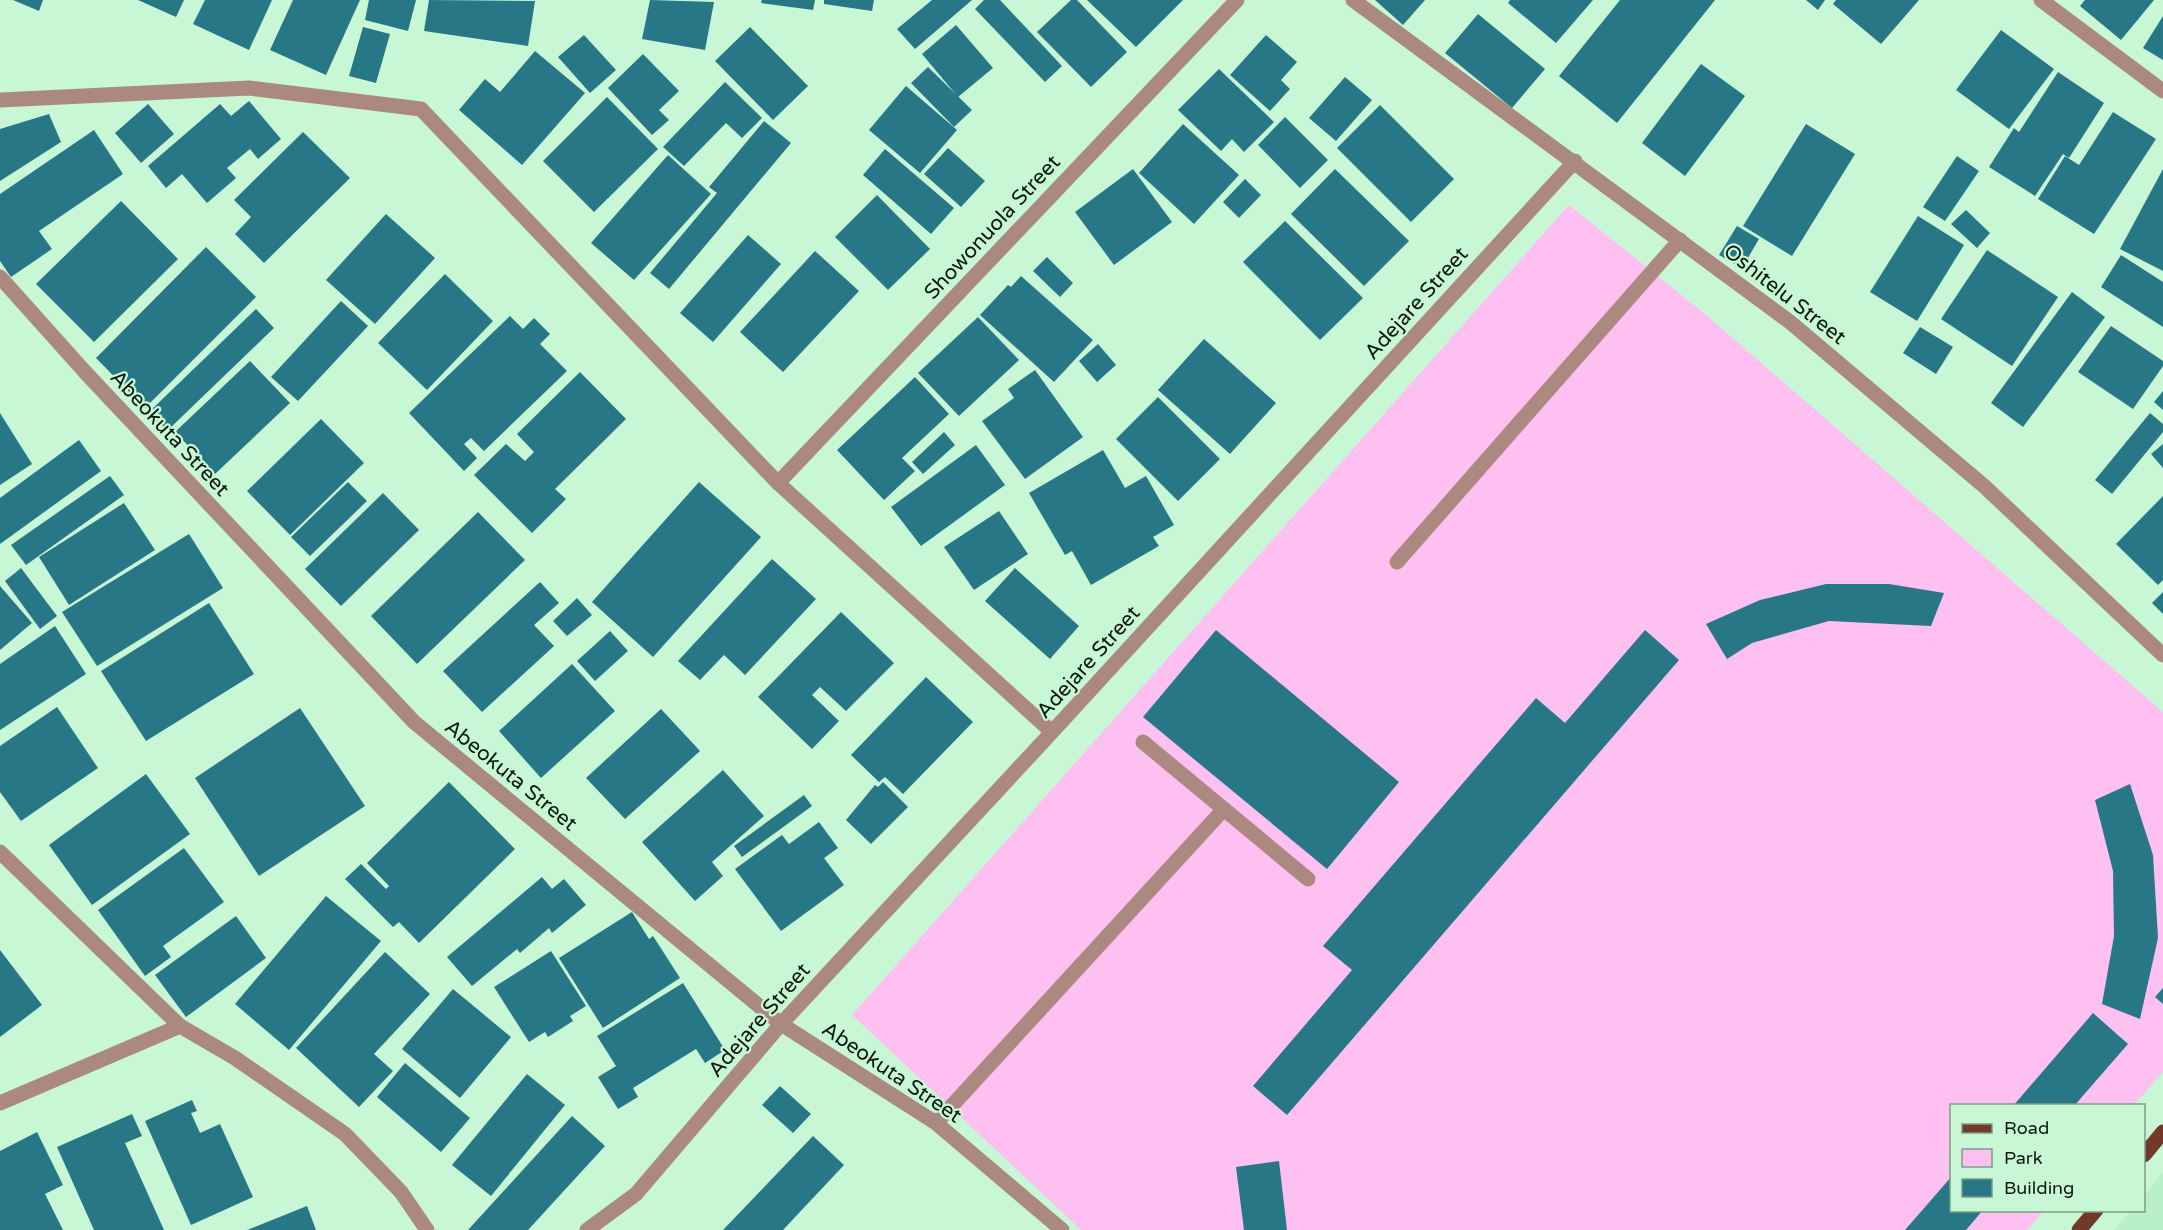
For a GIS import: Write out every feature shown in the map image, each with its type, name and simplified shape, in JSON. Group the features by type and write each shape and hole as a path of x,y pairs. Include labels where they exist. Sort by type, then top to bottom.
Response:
{"main road":[{"path":"2145,1154 2163,1132"},
{"path":"2079,1230 2094,1212"}],"street":[{"name":"Showonuola Street","path":"778,483 1237,0"},
{"name":"Oshitelu Street","path":"1353,0 1575,161 1790,322 1984,486 2163,655"},
{"path":"2041,0 2163,91"},
{"path":"0,100 249,87 421,109 778,483 1052,732"},
{"name":"Adejare Street","path":"587,1230 636,1194 781,1024 1575,161"},
{"path":"1397,562 1680,240"},
{"name":"Abeokuta Street","path":"0,277 84,372 414,722 781,1024 936,1123 1062,1230"},
{"path":"1143,742 1308,879"},
{"path":"936,1123 1224,809"},
{"path":"0,852 180,1026 236,1058 345,1134 400,1192 427,1230"},
{"path":"0,1103 180,1026"}],"shaded area":[{"path":"2163,1172 2163,1230 2114,1230 2129,1212 2145,1212 2145,1194"}],"green space":[{"path":"1569,205 1705,314 2163,712 2163,1072 2135,1104 1950,1104 1950,1212 2043,1212 2027,1230 1081,1230 852,1015"}],"building":[{"path":"13,0 43,0 39,11"},
{"path":"138,0 184,0 176,17"},
{"path":"205,0 272,0 249,50 193,24"},
{"path":"293,0 360,0 326,75 270,50"},
{"path":"369,0 416,0 408,31 365,20"},
{"path":"429,0 535,1 528,46 424,31"},
{"path":"650,0 714,2 705,50 642,39"},
{"path":"762,0 815,0 813,10 761,3"},
{"path":"824,0 874,0 872,11 824,4"},
{"path":"932,0 972,0 915,49 897,29"},
{"path":"984,0 1000,0 1062,66 1045,82 975,9"},
{"path":"1071,0 1077,0 1127,52 1091,87 1037,32"},
{"path":"1087,0 1183,0 1136,47"},
{"path":"1375,0 1425,0 1403,25"},
{"path":"1510,0 1593,0 1556,43 1508,3"},
{"path":"1620,0 1715,0 1617,123 1559,76"},
{"path":"1806,0 1825,0 1818,10"},
{"path":"1836,0 1919,0 1881,44 1833,4"},
{"path":"2085,0 2154,0 2121,40 2080,6"},
{"path":"1478,14 1545,69 1512,108 1445,53"},
{"path":"2163,16 2163,60 2143,48"},
{"path":"956,25 993,68 958,97 922,54"},
{"path":"363,27 390,34 376,83 349,76"},
{"path":"750,27 808,86 773,120 715,61"},
{"path":"2001,30 2054,69 2009,129 1956,90"},
{"path":"584,35 616,70 590,93 558,57"},
{"path":"1266,35 1297,62 1281,80 1290,89 1270,111 1230,75"},
{"path":"535,51 585,93 522,165 459,110 485,79 500,92"},
{"path":"643,54 679,91 659,110 669,120 652,135 608,88"},
{"path":"1701,64 1745,96 1685,176 1642,143"},
{"path":"928,67 972,110 954,127 911,83"},
{"path":"1219,69 1274,122 1244,152 1232,139 1221,151 1178,110"},
{"path":"2058,72 2104,103 2069,158 2063,154 2035,196 1989,167 2014,128 2019,132"},
{"path":"1345,77 1372,100 1336,141 1309,118"},
{"path":"725,82 762,118 742,138 726,123 684,166 663,147"},
{"path":"906,86 957,130 920,173 869,130"},
{"path":"607,97 658,149 594,212 543,161"},
{"path":"249,101 281,139 258,159 250,149 227,168 236,178 207,203 182,174 166,188 148,166 220,104 231,116"},
{"path":"148,104 174,134 141,163 115,133"},
{"path":"1380,105 1454,179 1411,222 1337,148"},
{"path":"2113,112 2156,139 2094,234 2038,199 2065,156 2079,165"},
{"path":"49,114 61,142 0,181 0,129"},
{"path":"1285,117 1328,160 1300,188 1258,145"},
{"path":"764,121 791,143 669,289 650,273 717,193 709,187"},
{"path":"1183,124 1239,175 1194,224 1139,173"},
{"path":"1806,124 1855,154 1792,256 1743,226"},
{"path":"94,130 123,174 39,231 52,249 11,277 0,261 0,194"},
{"path":"303,132 350,178 264,263 235,234 251,217 234,200"},
{"path":"948,148 985,181 961,207 924,174"},
{"path":"885,149 954,208 931,234 863,175"},
{"path":"668,155 711,194 634,280 591,243"},
{"path":"1957,156 1979,171 1945,221 1923,207"},
{"path":"1133,169 1172,222 1114,265 1075,212"},
{"path":"1335,169 1409,241 1364,286 1291,214"},
{"path":"2163,169 2163,271 2120,249"},
{"path":"1245,179 1261,195 1239,218 1223,202"},
{"path":"877,195 930,249 888,290 835,237"},
{"path":"121,201 178,259 94,342 36,284"},
{"path":"1966,210 1990,233 1977,248 1951,224"},
{"path":"386,214 435,258 375,324 326,280"},
{"path":"1918,216 1964,245 1917,321 1870,292"},
{"path":"1285,221 1363,298 1320,340 1243,262"},
{"path":"1737,226 1759,239 1742,268 1719,255"},
{"path":"748,235 781,264 713,342 680,313"},
{"path":"206,247 256,297 145,408 96,358"},
{"path":"1987,250 2058,297 2012,366 1941,319"},
{"path":"815,251 859,291 783,372 740,332"},
{"path":"2121,255 2163,282 2163,327 2101,287"},
{"path":"1047,257 1073,283 1060,297 1033,271"},
{"path":"445,274 493,321 427,390 378,343"},
{"path":"1021,276 1093,340 1054,382 980,315 1008,285 1011,287"},
{"path":"2072,292 2105,317 2023,427 1991,403"},
{"path":"341,301 368,326 298,401 271,377"},
{"path":"256,309 274,328 167,431 149,412"},
{"path":"510,316 523,329 534,318 550,334 540,344 567,371 484,451 471,438 464,444 477,458 464,471 409,413"},
{"path":"978,317 1019,360 959,416 918,373"},
{"path":"2111,326 2163,361 2163,366 2133,409 2078,372"},
{"path":"1920,327 1953,347 1936,374 1903,353"},
{"path":"1204,339 1276,403 1230,454 1158,390"},
{"path":"1098,344 1116,365 1097,382 1079,361"},
{"path":"250,361 290,403 215,474 175,432"},
{"path":"1035,370 1083,437 1025,479 982,421 1014,398 1008,389"},
{"path":"580,372 626,419 555,489 566,499 532,533 474,475 506,444 525,461 534,452 517,434"},
{"path":"915,377 949,414 902,458 915,471 884,500 837,450"},
{"path":"2163,391 2163,410 2154,402"},
{"path":"1158,397 1220,459 1178,501 1116,439"},
{"path":"0,413 32,464 0,485"},
{"path":"2150,413 2163,424 2163,432 2112,494 2095,480"},
{"path":"321,419 364,463 290,535 247,491"},
{"path":"944,432 955,445 923,474 912,462"},
{"path":"79,440 101,471 0,544 0,498"},
{"path":"2163,444 2163,468 2151,454"},
{"path":"976,445 1005,485 921,546 891,507"},
{"path":"1103,450 1125,488 1146,476 1174,525 1153,537 1159,546 1091,585 1072,551 1065,555 1029,493"},
{"path":"110,476 124,495 26,565 11,545"},
{"path":"348,482 367,501 310,556 291,537"},
{"path":"699,482 761,537 653,657 592,602"},
{"path":"383,493 419,530 341,606 305,569"},
{"path":"2163,496 2163,580 2158,585 2116,544"},
{"path":"124,503 155,550 69,605 39,557"},
{"path":"999,511 1028,554 974,590 944,547"},
{"path":"478,512 525,560 417,664 371,616"},
{"path":"189,534 223,588 97,666 62,612"},
{"path":"772,559 816,599 745,675 724,655 700,680 678,661"},
{"path":"21,568 57,616 40,629 5,581"},
{"path":"1015,568 1079,626 1050,659 985,601"},
{"path":"540,582 559,603 534,625 554,646 482,712 443,671"},
{"path":"1826,584 1889,584 1944,593 1931,626 1829,621 1752,643 1727,659 1706,624 1760,600"},
{"path":"0,586 32,623 0,650"},
{"path":"2163,592 2163,614 2152,603"},
{"path":"577,598 592,615 567,636 553,621"},
{"path":"209,603 254,674 146,741 101,671"},
{"path":"841,612 894,663 846,711 820,687 812,695 839,721 812,749 758,697"},
{"path":"55,626 86,674 0,730 0,664"},
{"path":"1216,630 1399,782 1327,869 1143,717"},
{"path":"1645,630 1679,660 1287,1115 1253,1086 1352,970 1323,946 1536,698 1565,723"},
{"path":"610,631 628,651 595,681 577,661"},
{"path":"572,664 615,711 541,778 499,731"},
{"path":"926,677 973,722 903,794 885,777 879,782 851,755"},
{"path":"57,707 98,768 21,821 0,792 0,746"},
{"path":"300,708 365,806 259,876 195,778"},
{"path":"661,709 700,751 625,819 586,778"},
{"path":"723,770 764,816 712,862 723,876 695,901 642,842"},
{"path":"146,774 190,834 92,905 49,845"},
{"path":"449,782 515,849 419,943 399,922 393,927 345,879 361,864 386,889 389,886 367,863"},
{"path":"883,782 908,807 871,844 846,820 875,785 878,787"},
{"path":"2130,784 2153,855 2158,938 2140,1019 2102,1004 2114,936 2113,871 2095,800"},
{"path":"804,795 812,806 742,857 734,846"},
{"path":"819,822 838,848 824,858 844,885 781,931 735,869 782,835 789,844"},
{"path":"184,848 224,902 163,946 171,957 145,976 98,910"},
{"path":"542,877 552,889 564,879 586,905 552,933 549,928 520,953 517,949 472,986 447,957"},
{"path":"326,896 381,941 289,1050 235,1004"},
{"path":"632,912 649,939 653,936 680,978 603,1028 559,958"},
{"path":"236,916 266,958 186,1017 155,975"},
{"path":"0,950 42,1005 0,1037"},
{"path":"551,951 586,1006 570,1016 573,1021 548,1037 545,1032 529,1042 494,987"},
{"path":"385,952 430,994 374,1054 393,1071 359,1107 296,1048"},
{"path":"683,983 725,1050 705,1063 696,1049 633,1088 638,1097 618,1109 598,1077 616,1066 597,1036"},
{"path":"2163,988 2163,1004 2155,997"},
{"path":"453,989 511,1037 460,1098 402,1049"},
{"path":"2093,1013 2128,1044 2076,1104 2015,1104"},
{"path":"405,1063 470,1118 441,1152 377,1097"},
{"path":"527,1074 565,1105 491,1196 452,1165"},
{"path":"780,1086 811,1114 793,1133 762,1105"},
{"path":"192,1100 197,1111 191,1113 200,1133 220,1124 253,1197 191,1225 145,1121"},
{"path":"132,1114 142,1136 125,1143 164,1230 94,1230 57,1147"},
{"path":"572,1116 605,1146 528,1230 468,1230"},
{"path":"37,1132 63,1185 45,1194 63,1230 0,1230 0,1151"},
{"path":"813,1136 844,1165 783,1230 723,1230"},
{"path":"1279,1161 1287,1230 1244,1230 1236,1167"},
{"path":"1950,1178 1950,1212 1981,1212 1966,1230 1905,1230"},
{"path":"307,1206 316,1230 247,1230"}]}
